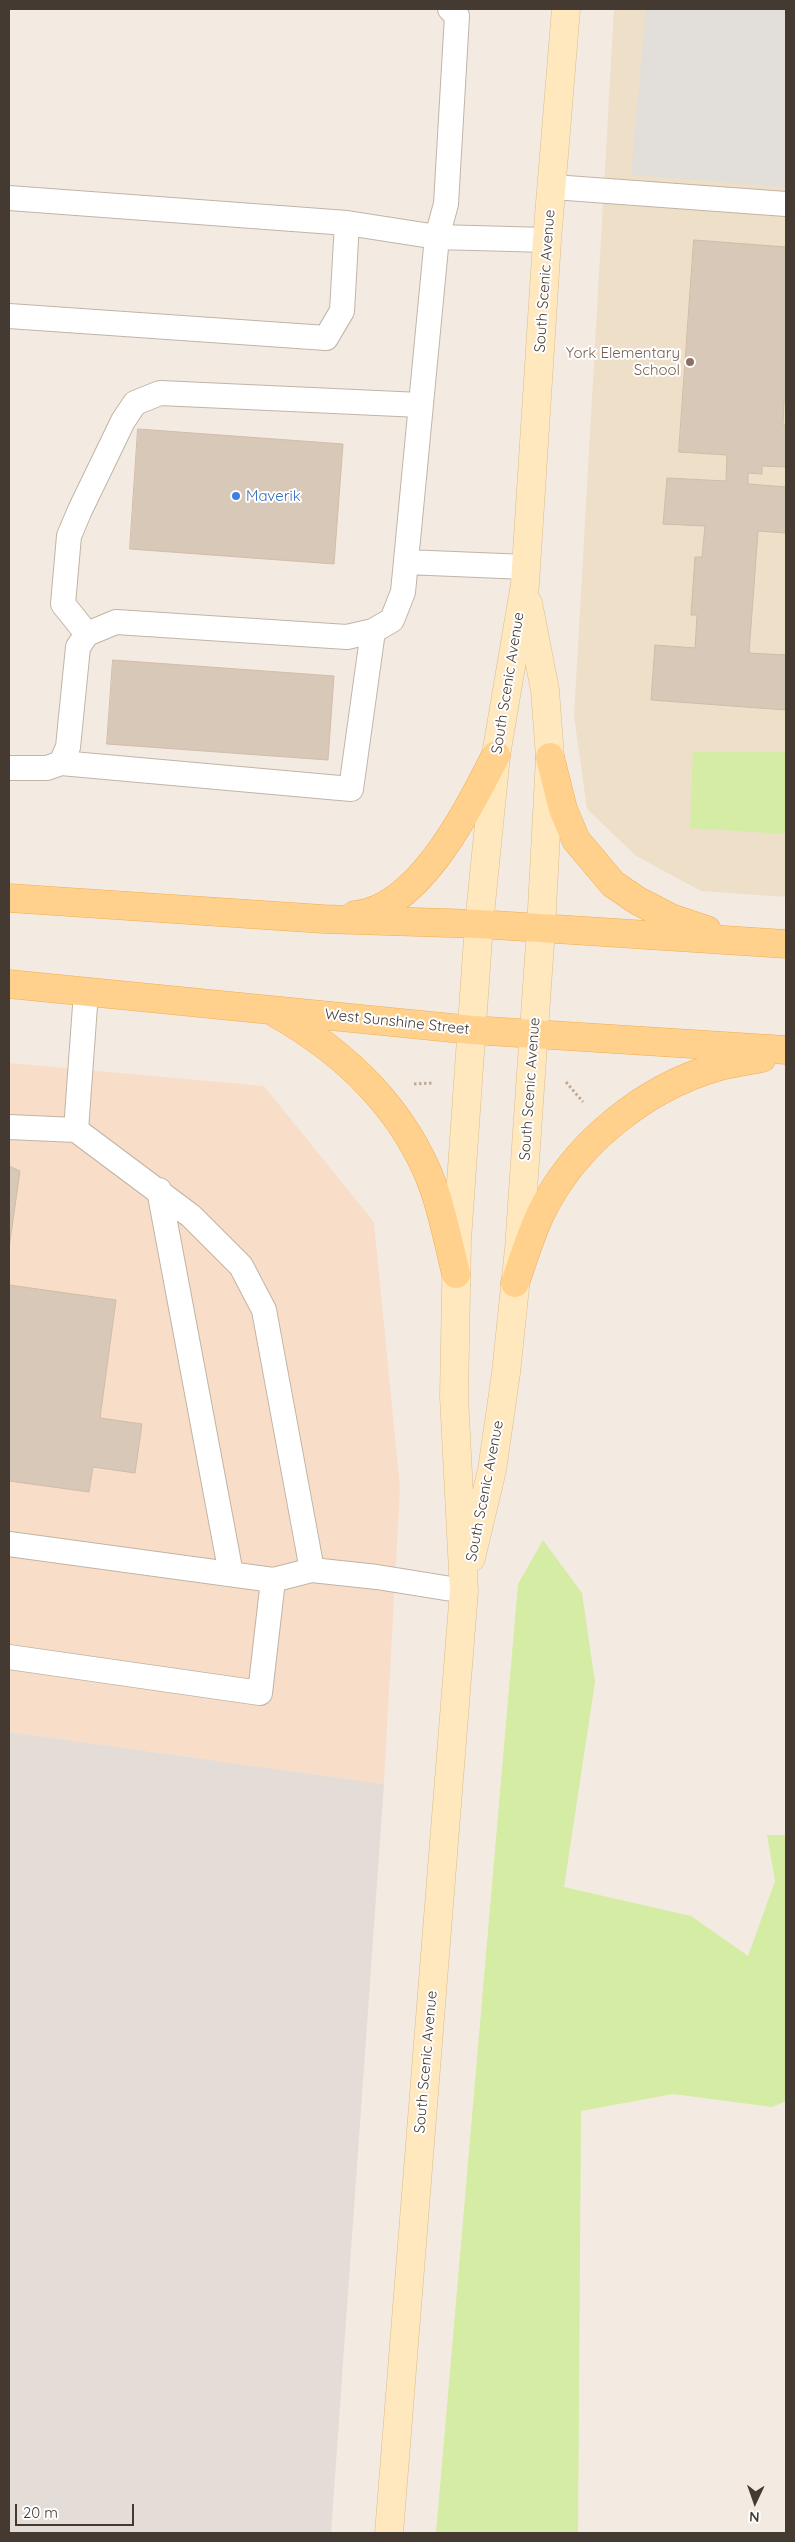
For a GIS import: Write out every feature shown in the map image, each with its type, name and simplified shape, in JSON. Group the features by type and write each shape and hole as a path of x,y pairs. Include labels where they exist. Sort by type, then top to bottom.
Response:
{"main road":[{"name":"South Scenic Avenue","path":"389,2533 464,1590 454,1396 456,1274 479,924 496,755 526,576 547,240 553,187 566,9"},
{"name":"South Scenic Avenue","path":"464,1590 492,1470 506,1373 515,1284 541,928 550,757 545,690 526,576"},
{"path":"323,918 359,915 383,906 412,886 424,873 465,815 496,755"},
{"path":"550,757 563,809 576,840 613,884 671,918 736,941"},
{"path":"9,898 323,918 479,924 786,944"},
{"name":"West Sunshine Street","path":"9,984 472,1030 786,1052"},
{"path":"269,1009 327,1045 377,1092 418,1154 432,1185 456,1274"},
{"path":"515,1284 540,1214 556,1186 603,1132 657,1093 685,1080 717,1067 786,1052"}],"lane":[{"path":"61,763 68,747 78,647 87,634 116,622 347,636 373,631 392,620 403,592 437,237 446,204 458,16 450,9"},
{"path":"553,187 786,204"},
{"path":"9,198 347,223 437,237 547,240"},
{"path":"9,316 326,338 342,311 347,223"},
{"path":"87,634 63,604 69,536 123,421 135,403 160,393 420,405"},
{"path":"406,562 526,576"},
{"path":"9,768 47,768 61,763 351,789 373,631"},
{"path":"76,1130 86,992"},
{"path":"9,1127 76,1130 159,1190 191,1216 241,1266 264,1310 312,1570"},
{"path":"159,1190 231,1574"},
{"path":"9,1544 273,1580 312,1570 377,1577 464,1590"},
{"path":"9,1657 260,1693 273,1580"}],"path":[{"path":"408,1085 436,1082 436,1076"},
{"path":"562,1078 588,1108"}],"shaded area":[{"name":"York Elementary School","path":"614,9 786,9 786,897 701,891 636,856 587,809 574,716"},
{"path":"646,9 786,9 786,187 631,175"},
{"path":"9,1063 264,1086 374,1222 400,1488 384,1784 9,1732"},
{"path":"9,1732 384,1784 331,2533 9,2533"}],"green space":[{"path":"693,752 786,752 786,834 690,828"},
{"path":"543,1540 582,1593 595,1682 564,1887 691,1916 748,1956 775,1881 767,1835 786,1835 786,2101 772,2107 673,2094 581,2111 578,2533 436,2533 518,1584"}],"building":[{"path":"694,240 786,247 786,401 784,401 783,425 786,425 786,467 762,466 762,474 748,473 748,484 786,487 786,533 758,531 749,653 786,655 786,710 651,700 655,645 695,648 697,615 691,615 695,557 702,557 705,526 663,524 667,478 726,481 727,455 679,452"},
{"name":"Maverik","path":"138,429 343,444 334,564 130,549"},
{"path":"113,660 334,676 328,760 107,744"},
{"path":"9,1166 20,1171 9,1248"},
{"path":"9,1285 116,1300 100,1418 142,1424 135,1473 93,1467 89,1492 9,1481"}],"place":[{"name":"York Elementary School","path":"690,362"},
{"name":"Maverik","path":"236,496"}]}
